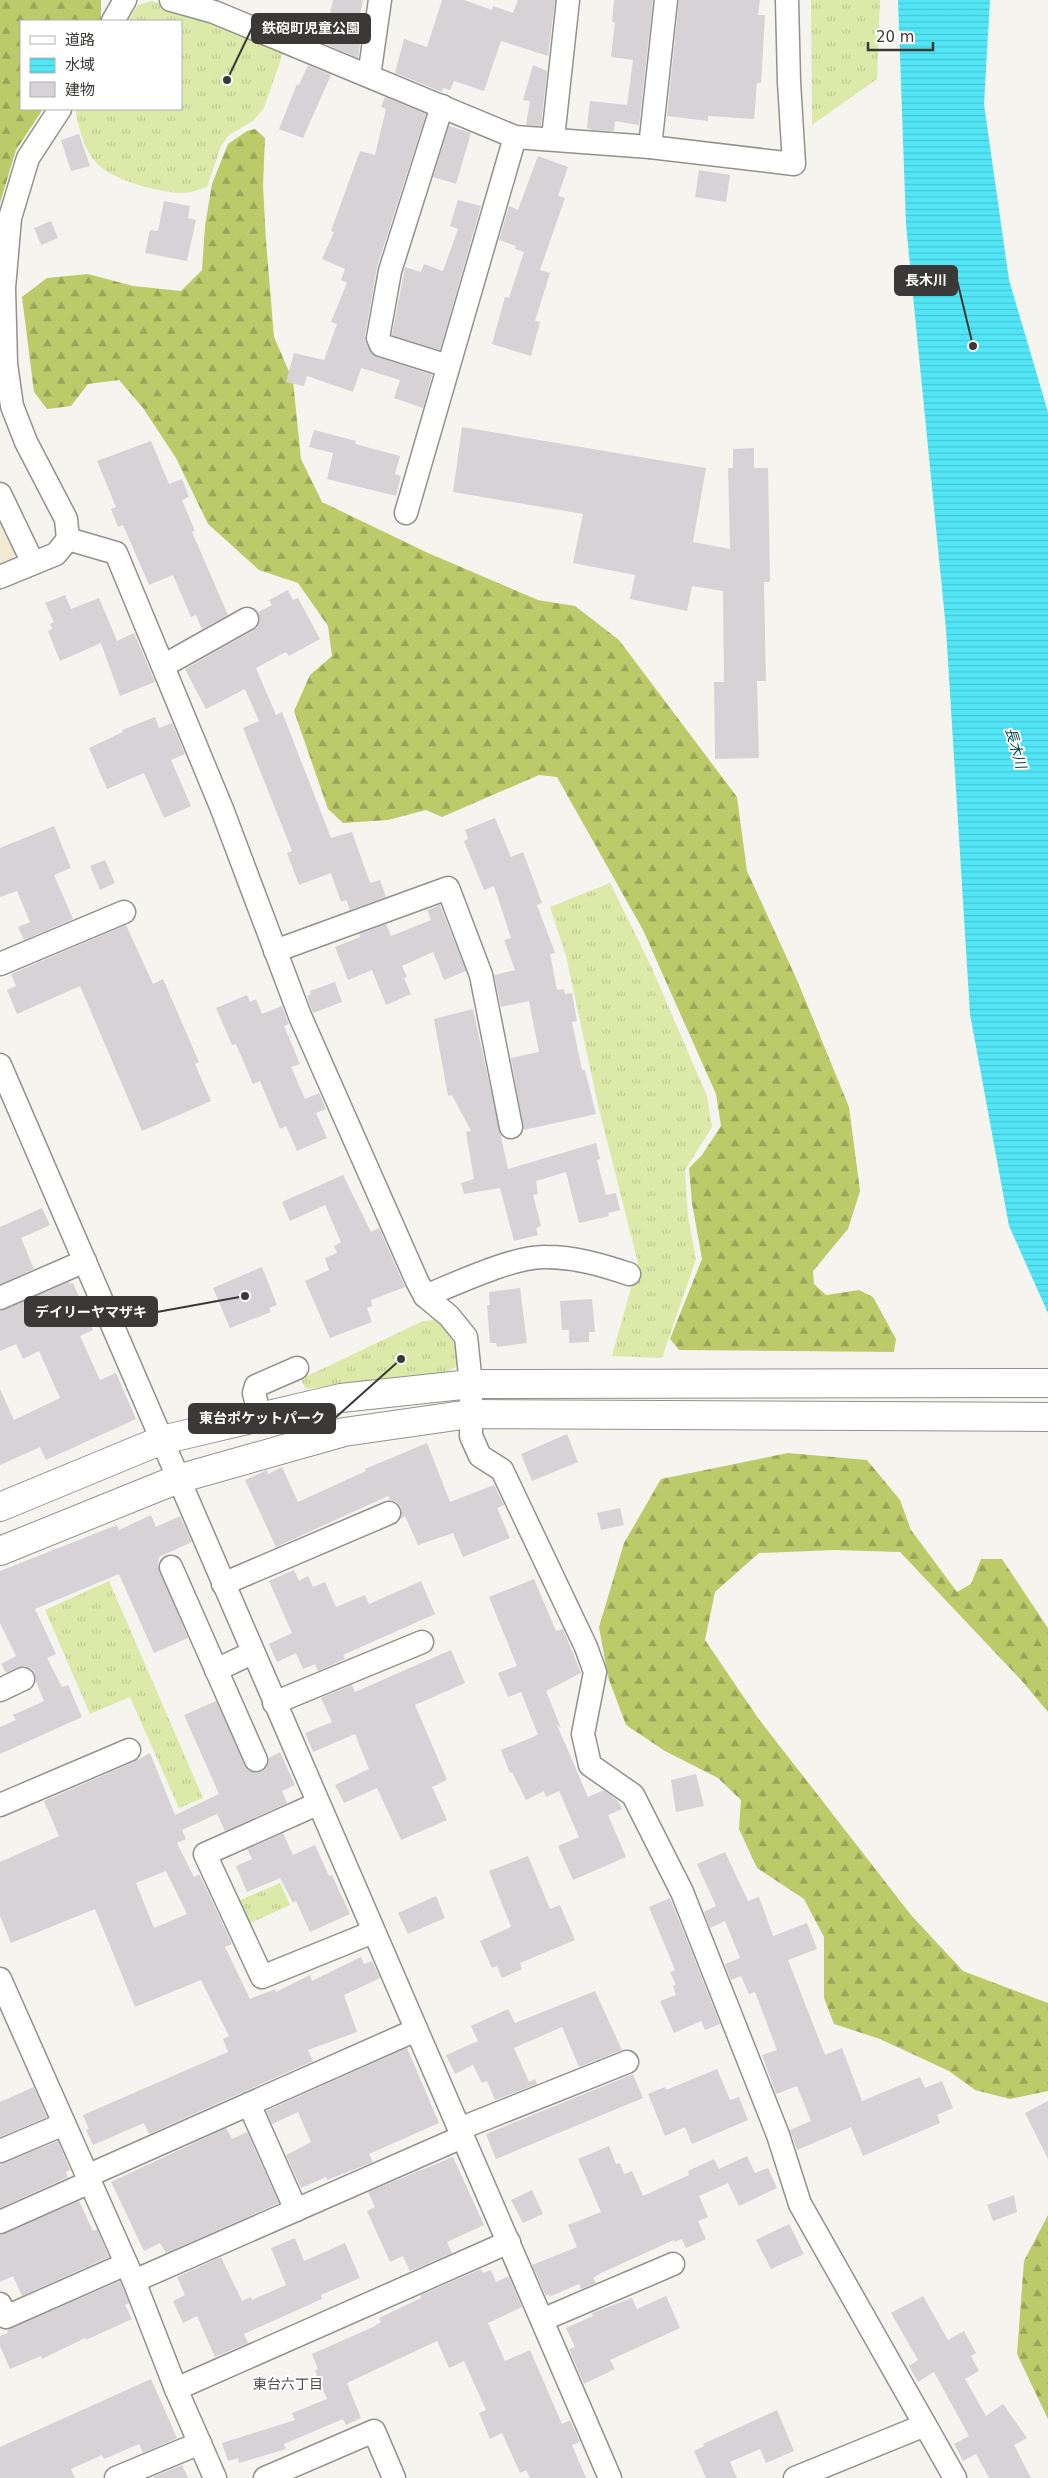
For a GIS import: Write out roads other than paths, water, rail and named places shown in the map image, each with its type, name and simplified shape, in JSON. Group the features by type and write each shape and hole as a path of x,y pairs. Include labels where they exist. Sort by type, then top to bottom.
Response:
{"street":[{"path":"114,20 125,0"},
{"path":"171,0 214,12 515,137 553,138 794,164 788,82 787,0"},
{"path":"369,76 380,0"},
{"path":"553,138 568,0"},
{"path":"650,148 666,0"},
{"path":"442,106 390,271 378,338 381,345 448,366"},
{"path":"0,577 56,554 68,539 66,519 26,442 12,406 6,364 4,288 10,218 28,158 59,110"},
{"path":"406,513 515,137"},
{"path":"0,494 33,563"},
{"path":"68,539 116,553 222,809 300,1016 425,1296 449,1316 466,1337 471,1384 471,1436 480,1456 502,1470 589,1655 594,1672 583,1734 590,1765 633,1795 638,1804 682,1892 778,2135 800,2204 955,2478"},
{"path":"163,666 247,619"},
{"path":"275,950 448,888 481,975 511,1127"},
{"path":"0,964 124,912"},
{"path":"0,1065 317,1804 610,2478"},
{"path":"425,1296 499,1266 544,1256 593,1262 629,1274"},
{"path":"0,1298 85,1262"},
{"path":"260,1417 254,1393 256,1386 297,1368"},
{"path":"0,1507 162,1440 341,1398 471,1384 1048,1383"},
{"path":"0,1551 178,1479 344,1432 470,1414 1048,1417"},
{"path":"223,1584 389,1513"},
{"path":"171,1567 256,1760"},
{"path":"274,1703 422,1642"},
{"path":"216,1670 252,1653"},
{"path":"0,1690 23,1679"},
{"path":"0,1805 129,1750"},
{"path":"317,1804 205,1854 262,1978 373,1932"},
{"path":"0,1979 9,2023 64,2124 89,2179 215,2478"},
{"path":"0,2222 250,2104 416,2030"},
{"path":"0,2304 6,2317 130,2273 296,2210 461,2133 627,2062"},
{"path":"250,2104 296,2210"},
{"path":"0,2151 64,2124"},
{"path":"176,2389 509,2242"},
{"path":"542,2320 673,2264"},
{"path":"795,2478 925,2425"},
{"path":"266,2478 374,2431 394,2478"},
{"path":"116,2478 200,2443"}],"water":[{"path":"898,0 990,0 984,104 1009,280 1048,412 1048,1313 1009,1226 970,1014 946,629 906,225"}],"place":[{"name":"鉄砲町児童公園","path":"227,80"},
{"name":"長木川","path":"973,346"},
{"name":"デイリーヤマザキ","path":"245,1296"},
{"name":"東台ポケットパーク","path":"401,1359"}],"district":[{"name":"東台六丁目","path":"288,2384"}]}
